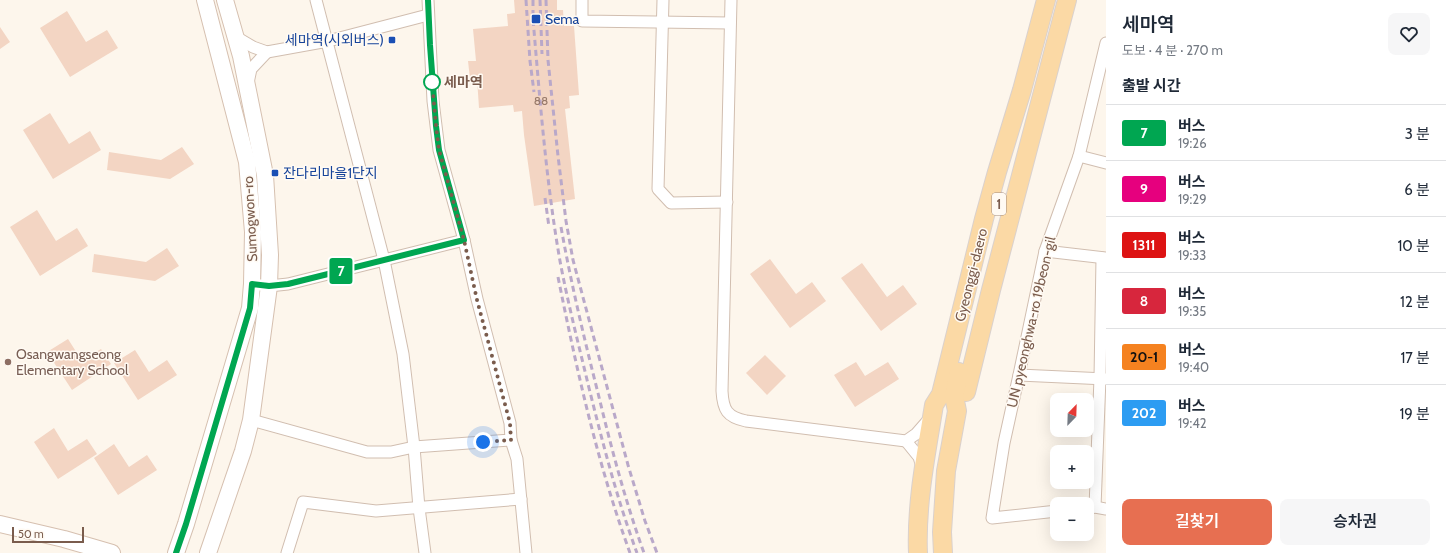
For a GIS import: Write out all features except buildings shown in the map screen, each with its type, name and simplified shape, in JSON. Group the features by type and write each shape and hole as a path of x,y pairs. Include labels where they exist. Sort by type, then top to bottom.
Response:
{"main road":[{"path":"918,553 917,530 924,471 934,410 932,392 964,260 1036,0"},
{"name":"Gyeonggi-daero","path":"943,553 942,532 946,471 957,411 954,396 1006,176 1057,0"},
{"path":"957,411 965,398 991,290 1067,0"}],"street":[{"name":"Sumogwon-ro","path":"176,553 189,517 250,308 252,284 253,232 247,162 205,0"},
{"name":"Sumogwon-ro","path":"208,553 243,451 251,420 269,286 270,255 265,175 248,87 225,0"},
{"path":"316,0 328,41 384,260 403,354 425,553"},
{"path":"428,0 433,101 439,150 464,240 477,300 510,423 511,440 517,459 526,553"},
{"path":"582,0 582,21 730,23"},
{"path":"663,0 658,190 671,203 727,202"},
{"path":"731,0 722,392 723,403 727,412 738,419 746,421 906,441 916,434 934,410"},
{"path":"236,37 253,47 266,52 328,41 428,15"},
{"name":"UN pyeonghwa-ro 19beon-gil","path":"1050,513 992,518 1004,443 1045,251 1079,156 1106,44"},
{"path":"248,87 251,69 266,52"},
{"path":"1079,156 1106,162"},
{"path":"252,284 269,286 288,284 464,240"},
{"path":"1045,251 1104,258 1103,379 1096,508"},
{"path":"1019,375 1103,379"},
{"path":"251,420 367,452 391,452 414,448 511,440"},
{"path":"906,441 919,457 924,471"},
{"path":"287,553 304,502 376,511 521,500"},
{"path":"0,524 64,539 112,553"}],"railway":[{"path":"526,0 530,61 534,92"},
{"path":"533,0 533,19 544,140 555,231 566,293 605,451 637,553"},
{"path":"540,0 542,54"},
{"path":"546,0 548,60 566,221 573,260 628,465 645,521 657,553"},
{"path":"545,198 549,227"},
{"path":"561,227 578,310 608,433 644,553"},
{"path":"558,277 589,416 618,519 630,553"}],"bus line":[{"name":"7","path":"176,553 204,466 250,308 252,284 269,286 288,284 464,240 439,150 433,101 428,0"}],"place":[{"name":"Sema","path":"536,19"},
{"name":"세마역(시외버스)","path":"392,40"},
{"name":"세마역","path":"432,82"},
{"name":"잔다리마을1단지","path":"275,173"},
{"name":"Osangwangseong Elementary School","path":"8,362"}],"route":[{"path":"432,82 439,150 464,240 477,300 510,423 511,440 483,442"}]}
